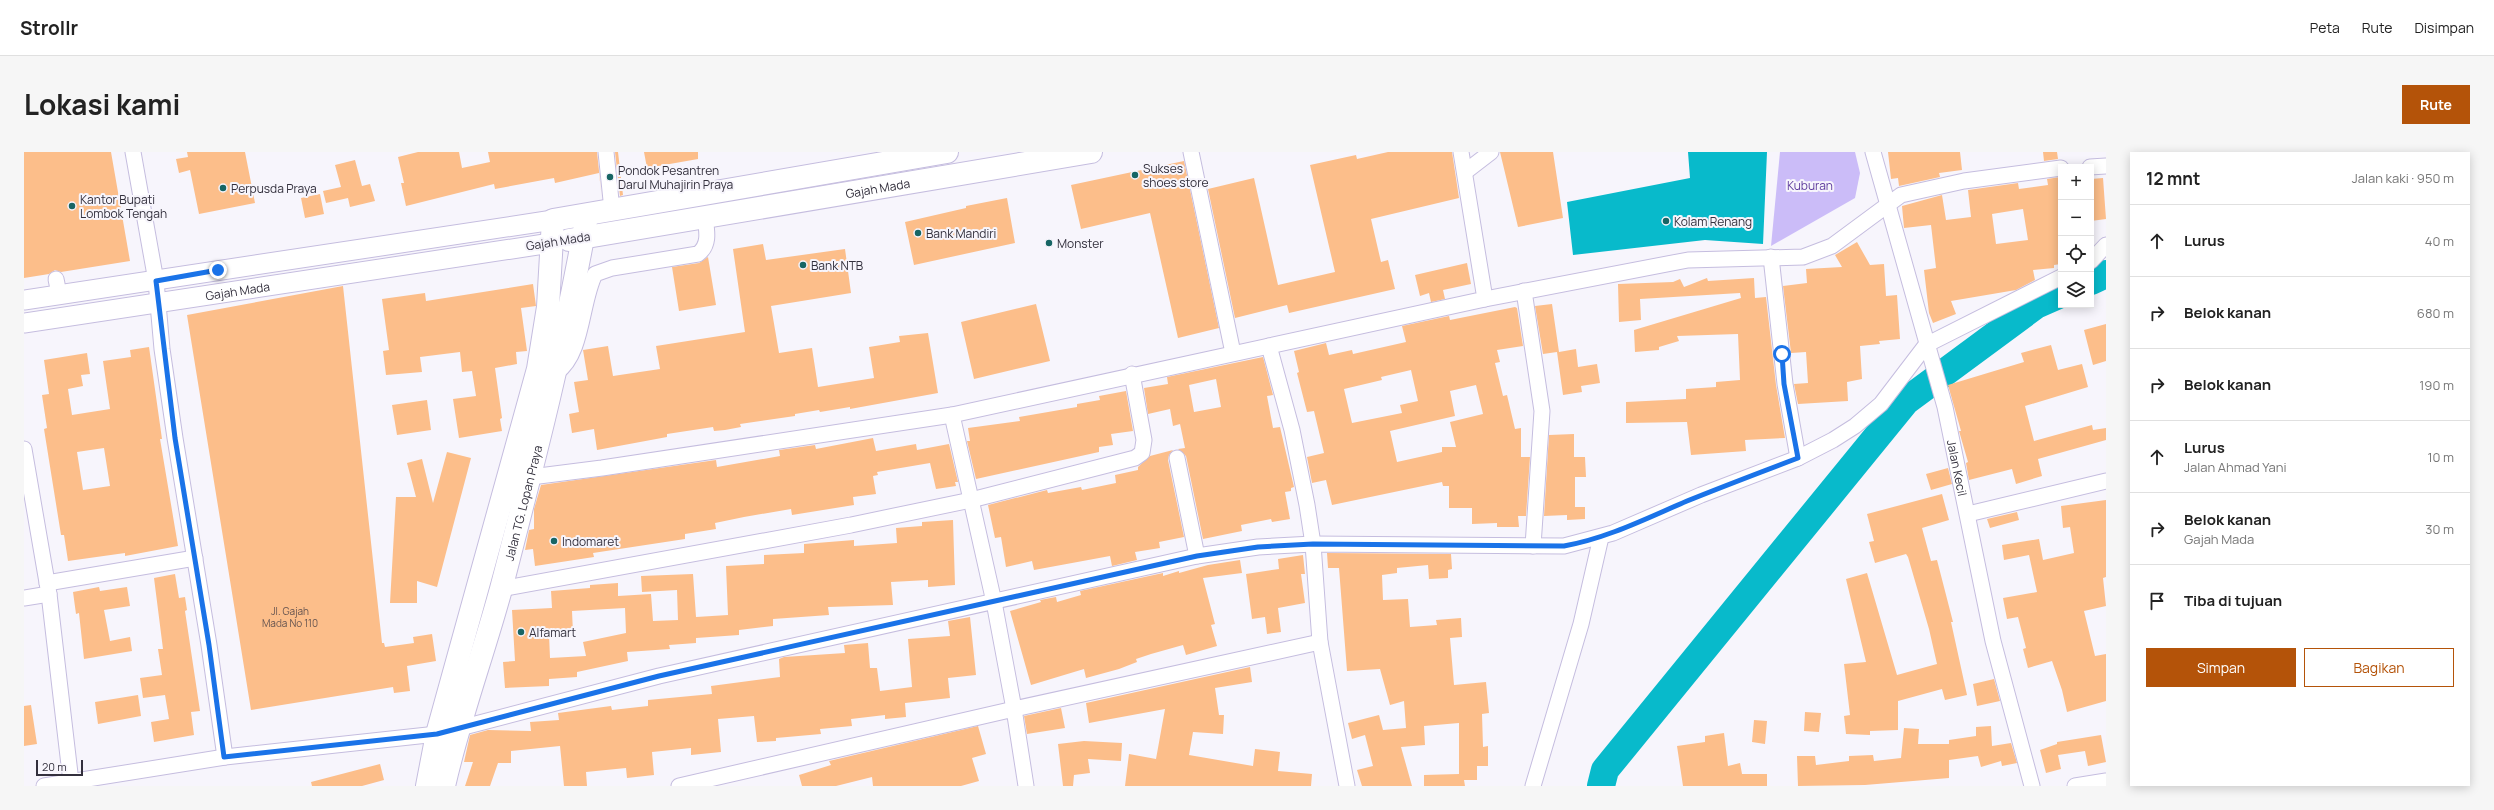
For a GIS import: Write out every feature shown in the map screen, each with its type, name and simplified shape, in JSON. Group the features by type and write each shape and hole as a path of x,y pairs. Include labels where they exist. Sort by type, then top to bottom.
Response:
{"highway":[{"name":"Gajah Mada","path":"553,220 909,155 947,152"},
{"name":"Gajah Mada","path":"551,243 1091,152"},
{"name":"Jalan TG. Lopan Praya","path":"427,786 501,589 531,477 555,374 572,298 587,215"},
{"name":"Jalan TG. Lopan Praya","path":"444,786 447,732 538,369 548,307 553,220"}],"main road":[{"name":"Gajah Mada","path":"24,300 57,286 156,281 553,220"},
{"name":"Gajah Mada","path":"24,323 78,313 158,304 302,284 551,243"}],"street":[{"path":"133,152 156,281 174,431 195,558 224,757"},
{"path":"606,152 612,210"},
{"path":"1191,152 1233,354"},
{"path":"1461,152 1486,298"},
{"path":"1465,172 1492,152"},
{"name":"Jalan Kecil","path":"1873,152 1926,345 1932,360 1945,408 1993,641 2032,786"},
{"path":"2094,167 2106,166"},
{"path":"531,477 602,468 952,414 1486,298 1688,260 1803,257 1821,251 1847,235 1888,203 1901,195 1930,188 2058,168"},
{"path":"555,374 566,364 574,348 595,274 612,268 698,254 704,250 707,240 705,218"},
{"path":"2094,258 2106,245"},
{"path":"1771,257 1784,384 1798,458"},
{"path":"44,786 224,757 447,732 666,674 888,623 994,602 1197,556 1258,547 1313,544 1564,546 1601,537 1798,458 1855,426 1881,404 1926,345 2058,279"},
{"path":"1524,291 1542,411 1533,546"},
{"path":"1269,346 1292,430 1313,544 1320,642 1347,786"},
{"path":"501,589 705,553 971,500 1139,456 1144,447 1144,440 1132,374"},
{"path":"952,414 994,602 1014,709 1026,786"},
{"path":"24,449 48,588 71,782"},
{"path":"1177,458 1197,556"},
{"path":"1968,514 2106,481"},
{"path":"1533,786 1581,624 1601,537"},
{"path":"24,598 48,588 195,558"},
{"path":"679,786 1014,709 1320,642"},
{"path":"2075,786 2106,781"}],"green space":[{"name":"Kuburan","path":"1780,152 1855,152 1860,173 1855,198 1771,246"}],"water":[{"name":"Kolam Renang","path":"1688,152 1767,152 1763,244 1705,240 1573,255 1567,202 1690,178"}],"building":[{"name":"Kantor Bupati Lombok Tengah","path":"24,152 111,152 130,261 61,272 55,270 49,274 24,278"},
{"name":"Perpusda Praya","path":"187,152 245,152 255,203 199,214 190,170 179,173 176,159 188,157"},
{"path":"418,152 459,152 462,168 490,162 488,152 597,152 602,199 599,173 555,183 554,178 495,189 494,184 406,206 401,183 404,183 398,157"},
{"path":"615,152 618,152 623,195 620,196"},
{"path":"644,152 698,152 698,159 647,168"},
{"path":"1388,152 1452,152 1459,198 1371,219 1381,262 1388,260 1395,289 1289,313 1287,305 1235,318 1208,189 1254,178 1278,285 1335,272 1310,165 1356,155 1357,159"},
{"path":"1500,152 1553,152 1563,218 1518,227"},
{"path":"1888,152 1960,152 1962,170 1939,173 1940,177 1899,186 1898,178 1891,179"},
{"path":"2043,152 2057,152 2058,159 2044,161"},
{"path":"355,160 362,186 370,184 375,201 350,207 348,198 326,203 323,191 341,187 335,165"},
{"path":"1184,161 1219,328 1178,338 1150,213 1081,229 1071,185"},
{"path":"2058,177 2058,264 2054,265 2054,268 2033,270 2035,280 2016,290 1951,301 1956,314 1933,323 1929,313 1924,270 1936,268 1931,225 1904,228 1902,206 1942,195 1946,220 1971,217 1968,190 2018,183 2019,189 2048,185 2047,179","holes":["2023,209 2028,240 1996,244 1992,214"]},
{"path":"2103,178 2106,219 2094,221 2094,179"},
{"path":"320,194 324,214 305,218 301,198"},
{"path":"1007,198 1015,243 914,265 905,222 966,208 966,206"},
{"path":"1857,242 1870,265 1884,264 1886,296 1897,295 1900,339 1879,341 1880,344 1860,346 1862,379 1847,382 1848,401 1798,404 1794,384 1808,383 1806,352 1791,353 1783,286 1807,283 1806,269 1842,267 1835,255"},
{"path":"763,244 766,260 845,249 851,293 771,306 779,353 812,348 818,387 874,378 869,347 900,342 899,336 928,333 938,393 850,409 850,407 795,414 795,416 740,424 741,427 725,430 714,431 713,427 667,434 667,437 597,450 594,429 572,433 569,414 579,412 574,382 588,380 583,350 608,346 613,376 660,369 656,346 745,332 733,249"},
{"path":"708,257 716,305 679,311 672,267 699,263"},
{"path":"1467,263 1471,284 1443,290 1445,299 1431,302 1429,293 1420,296 1415,275"},
{"path":"1707,278 1708,281 1754,278 1755,298 1766,297 1776,385 1785,438 1745,440 1746,451 1691,455 1687,422 1626,423 1626,402 1686,399 1686,389 1716,387 1716,382 1740,380 1738,334 1677,336 1679,341 1659,347 1659,350 1635,352 1634,330 1741,298 1740,293 1640,299 1641,320 1619,322 1618,284 1673,282 1680,279 1684,287"},
{"path":"533,284 536,306 521,308 527,351 516,352 517,364 495,368 502,418 500,419 502,431 459,438 453,399 476,396 472,371 462,372 460,352 420,357 422,372 386,375 383,351 389,350 382,299 425,293 426,301"},
{"path":"343,286 382,643 384,643 385,647 414,643 413,637 432,634 436,661 407,666 410,691 394,693 393,687 251,710 187,315"},
{"path":"1036,304 1050,361 974,379 961,322"},
{"path":"1552,304 1559,352 1576,349 1578,367 1597,364 1600,383 1581,386 1582,392 1563,395 1557,352 1543,354 1535,306"},
{"path":"1515,307 1517,308 1523,346 1497,350 1500,362 1495,363 1503,396 1507,395 1515,429 1521,428 1521,457 1530,457 1526,516 1518,516 1519,527 1497,527 1497,523 1472,524 1472,508 1449,508 1449,486 1443,486 1442,482 1332,505 1326,480 1312,483 1307,457 1324,453 1314,411 1307,412 1297,373 1299,372 1294,351 1326,343 1329,355 1352,350 1353,354 1406,342 1402,326 1449,316 1450,320","holes":["1411,370 1418,401 1400,405 1402,413 1352,423 1344,389 1382,380 1381,377","1476,385 1483,414 1450,422 1456,447 1442,447 1442,452 1397,462 1390,431 1455,416 1450,391"]},
{"path":"2106,324 2106,361 2093,365 2084,330"},
{"path":"2051,345 2058,370 2082,364 2088,387 2025,406 2034,441 2092,425 2093,430 2106,428 2106,440 2038,459 2042,476 2016,484 2012,469 1969,480 1966,463 1968,462 1948,385 2024,362 2021,353"},
{"path":"149,347 162,439 160,439 178,546 125,556 125,553 68,561 64,535 61,535 44,429 47,428 42,395 49,394 44,360 87,353 90,374 81,375 83,386 68,389 72,415 110,409 103,361 131,357 130,350","holes":["104,448 110,486 83,490 77,452"]},
{"path":"1263,357 1273,395 1267,396 1273,428 1280,427 1294,487 1291,488 1291,491 1285,492 1290,519 1272,522 1271,519 1241,525 1242,531 1203,539 1186,456 1178,449 1185,448 1180,424 1173,426 1170,409 1148,414 1144,388 1168,384 1167,377","holes":["1216,379 1221,407 1194,412 1189,385"]},
{"path":"1126,391 1133,431 1111,434 1113,445 1099,447 1099,452 976,479 967,441 970,441 968,428 1020,421 1019,417 1077,407 1077,404 1100,400 1099,396"},
{"path":"427,400 431,430 397,435 392,405"},
{"path":"1574,434 1574,457 1585,457 1586,477 1575,477 1575,507 1585,507 1585,519 1567,520 1567,515 1544,516 1549,435"},
{"path":"873,438 876,451 916,444 917,450 949,444 958,482 955,482 956,486 936,489 930,463 877,472 878,475 873,476 876,494 853,497 854,505 792,515 791,509 744,517 715,523 716,529 685,534 685,539 593,553 594,557 535,566 533,549 525,550 529,530 534,529 534,509 541,485 716,460 717,467 780,456 779,450 815,445 816,449"},
{"path":"1173,450 1169,455 1168,460 1184,537 1159,542 1160,548 1135,552 1137,560 1112,566 1110,556 1034,570 1032,561 1006,567 1001,537 995,538 988,505 1047,490 1048,493 1081,487 1082,490 1116,483 1115,475 1138,470 1138,467 1150,456"},
{"path":"447,452 471,458 437,587 417,581 417,603 390,603 396,497 416,497 407,463 422,459 433,503"},
{"path":"1948,468 1952,484 1931,490 1926,474"},
{"path":"1942,494 1949,520 1922,528 1931,561 1937,560 1953,622 1951,622 1967,695 1945,700 1942,689 1898,701 1898,730 1870,731 1870,735 1846,734 1844,716 1850,715 1844,664 1866,662 1846,579 1867,573 1897,675 1937,664 1929,629 1908,557 1906,554 1875,563 1869,542 1874,541 1867,514"},
{"path":"2106,500 2106,577 2103,578 2106,606 2084,611 2095,656 2106,654 2106,701 2067,712 2062,690 2052,661 2028,668 2023,649 2026,648 2018,617 2007,619 2003,598 2037,592 2029,555 2004,560 2002,545 2039,539 2043,560 2074,553 2070,527 2063,528 2061,506"},
{"path":"2017,512 2019,520 1990,528 1987,519"},
{"path":"953,520 955,585 928,587 928,580 891,582 893,605 828,607 829,615 773,619 773,626 739,630 739,635 696,638 696,643 669,645 670,649 627,652 628,661 577,672 577,677 549,679 549,686 505,688 503,662 515,661 512,610 552,608 551,591 590,588 590,585 618,583 618,596 651,594 653,621 678,620 677,590 642,592 641,576 693,574 696,617 728,615 726,566 764,564 764,555 804,553 804,544 854,540 854,546 897,543 896,528 922,526 922,522","holes":["625,608 626,633 583,642 586,656 550,658 549,634 573,633 572,611"]},
{"path":"1327,553 1451,554 1452,569 1448,570 1448,578 1429,579 1428,565 1397,568 1397,573 1382,575 1383,600 1408,599 1410,627 1437,625 1436,620 1461,618 1462,637 1450,638 1454,685 1486,682 1489,713 1482,714 1483,747 1488,746 1488,766 1477,766 1477,780 1464,780 1465,786 1424,786 1424,775 1459,774 1459,723 1424,726 1425,745 1401,747 1412,786 1362,786 1357,770 1373,766 1365,735 1352,739 1348,723 1379,715 1383,730 1406,728 1404,701 1390,705 1380,669 1347,671 1339,568 1328,568"},
{"path":"1303,555 1305,574 1301,574 1305,603 1278,608 1281,632 1267,634 1265,617 1252,619 1246,574 1279,569 1278,559"},
{"path":"1240,560 1242,573 1203,578 1215,624 1211,625 1217,646 1186,655 1183,645 1136,659 1137,662 1119,669 1086,678 1084,669 1031,685 1010,611 1041,602 1040,600 1056,597 1057,602 1081,595 1080,591 1163,573 1163,576 1179,571 1179,573 1208,565"},
{"path":"175,574 179,598 185,597 187,610 185,611 200,711 191,712 194,735 154,742 151,722 169,719 165,695 143,698 140,678 162,675 158,649 163,649 154,578"},
{"path":"99,587 100,591 127,587 130,606 104,610 110,641 130,637 132,651 84,659 79,613 76,614 73,592"},
{"path":"970,617 976,675 948,678 950,698 905,703 906,717 885,719 885,715 851,719 852,726 820,729 821,734 776,738 776,741 757,742 754,716 718,719 721,752 691,755 691,748 652,752 654,775 627,778 626,768 586,772 587,786 564,786 560,746 511,751 511,763 498,763 490,786 465,786 473,762 464,762 470,735 488,730 531,731 530,722 559,720 558,713 611,706 612,710 648,706 648,700 712,694 711,686 780,677 779,659 784,657 845,653 844,645 868,643 870,668 877,668 880,691 912,687 908,639 950,636 948,621"},
{"path":"1250,667 1252,682 1215,688 1219,715 1224,715 1223,734 1193,732 1189,755 1253,766 1255,749 1280,752 1278,771 1312,774 1311,786 1125,786 1129,754 1156,759 1165,709 1089,723 1086,703"},
{"path":"1994,679 2000,701 1977,706 1973,684"},
{"path":"138,695 141,716 98,724 95,702"},
{"path":"31,705 37,744 24,746 24,706"},
{"path":"1061,708 1065,728 1027,734 1024,716"},
{"path":"1805,712 1821,713 1819,732 1804,731"},
{"path":"1754,720 1767,721 1765,744 1752,742"},
{"path":"978,726 986,754 972,758 979,781 961,786 873,786 872,777 836,786 802,786 799,775 831,765 829,761"},
{"path":"1991,726 1992,746 2011,743 2017,763 2002,766 2001,761 1981,767 1978,756 1949,760 1949,778 1865,785 1798,786 1797,756 1815,756 1816,765 1849,761 1849,756 1873,755 1874,761 1901,758 1904,728 1919,729 1918,744 1949,744 1949,740 1976,736 1976,727"},
{"path":"1724,733 1728,766 1740,763 1742,774 1767,774 1767,786 1683,786 1677,746 1705,742 1705,736"},
{"path":"2101,735 2106,762 2088,766 2085,751 2058,755 2061,769 2046,773 2040,750 2057,744 2057,742"},
{"path":"1084,741 1122,743 1121,761 1088,759 1090,773 1074,775 1073,786 1063,786 1058,744"},
{"path":"380,764 384,780 362,786 312,786 311,782"}],"waterway":[{"path":"2094,280 2106,274"},
{"path":"1601,786 1605,770 1906,401 2036,305 2058,295"}],"place":[{"name":"Sukses shoes store","path":"1135,175"},
{"name":"Pondok Pesantren Darul Muhajirin Praya","path":"610,177"},
{"name":"Perpusda Praya","path":"223,188"},
{"name":"Kantor Bupati Lombok Tengah","path":"72,206"},
{"name":"Kolam Renang","path":"1666,221"},
{"name":"Bank Mandiri","path":"918,233"},
{"name":"Monster","path":"1049,243"},
{"name":"Bank NTB","path":"803,265"},
{"name":"Indomaret","path":"554,541"},
{"name":"Alfamart","path":"521,632"}],"route":[{"path":"218,270 156,281 162,349 209,645 224,757 437,734 457,730 659,676 888,623 994,602 1197,556 1258,547 1313,544 1496,544 1564,546 1591,540 1613,533 1701,495 1798,458 1784,384 1782,354"}]}
